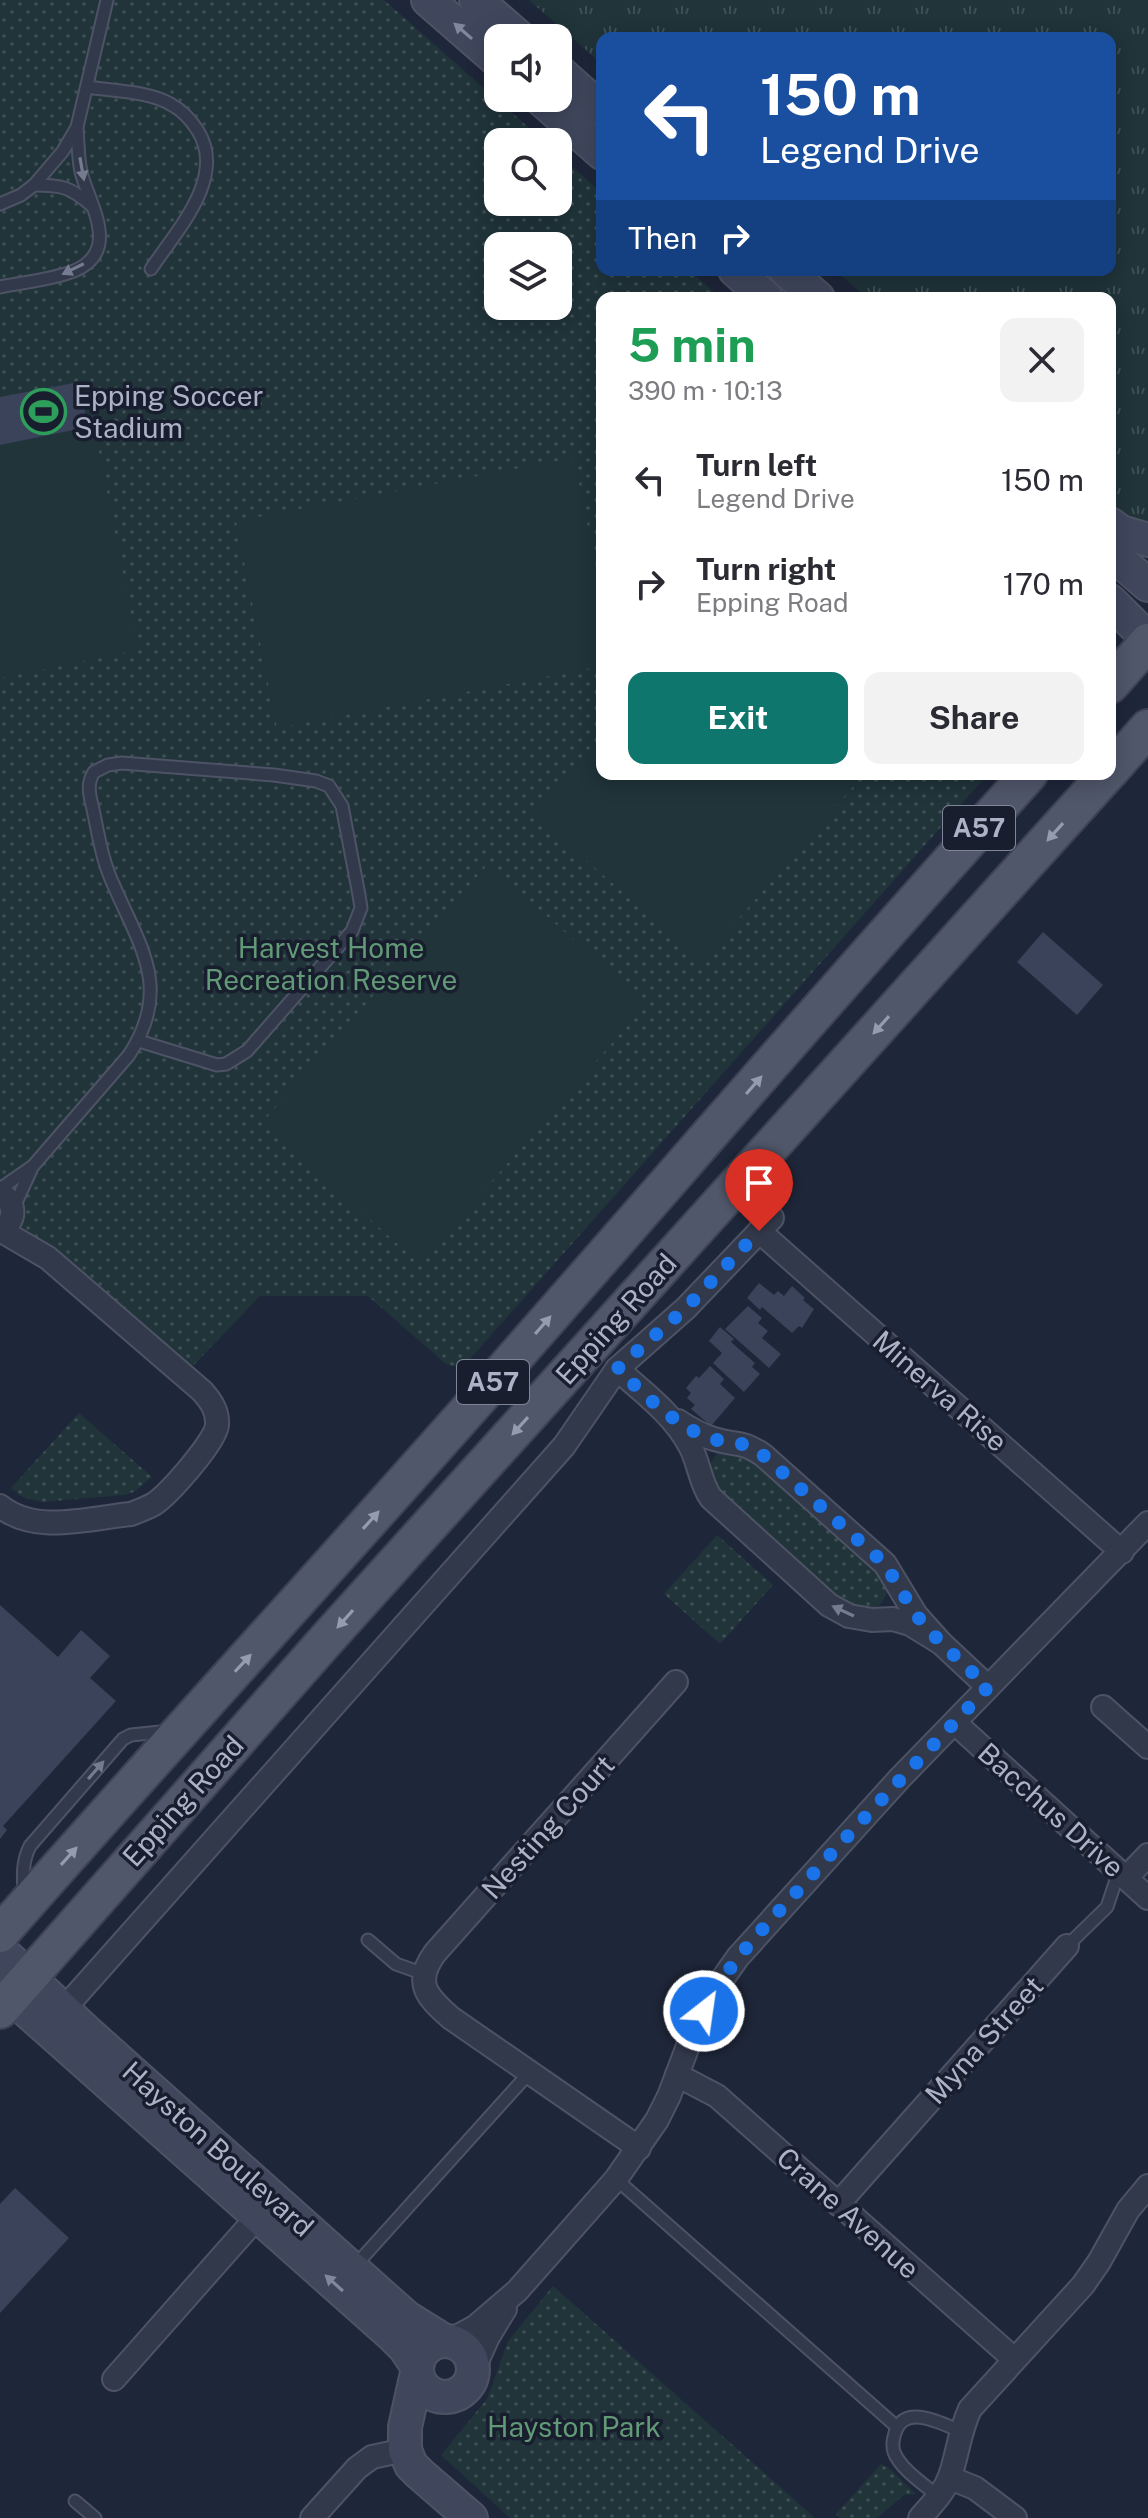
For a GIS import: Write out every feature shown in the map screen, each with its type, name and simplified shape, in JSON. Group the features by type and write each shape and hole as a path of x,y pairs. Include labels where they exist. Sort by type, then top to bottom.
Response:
{"main road":[{"path":"1116,678 1148,640"},
{"name":"Epping Road","path":"0,1934 293,1608 1024,780"},
{"name":"Epping Road","path":"10,1993 1104,780"}],"street":[{"path":"428,0 484,49"},
{"path":"476,0 504,24"},
{"path":"572,83 596,105"},
{"path":"556,112 596,148"},
{"path":"742,276 759,292"},
{"path":"793,276 811,292"},
{"path":"1116,528 1148,540"},
{"path":"1116,557 1148,585"},
{"path":"1116,607 1148,640"},
{"path":"0,1506 21,1519 48,1523 141,1511 165,1495 204,1450 217,1427 217,1416 210,1400 48,1258 5,1207"},
{"name":"Epping Road","path":"56,2020 564,1446 617,1369 686,1308 766,1225"},
{"name":"Minerva Rise","path":"766,1225 1122,1552"},
{"path":"617,1369 664,1412 688,1441 706,1491 716,1504 829,1605 849,1616 872,1620 893,1619 910,1624 941,1643"},
{"path":"664,1412 695,1432 717,1440 748,1445 763,1455 885,1564 916,1615 988,1687"},
{"path":"702,1476 706,1459 715,1449 734,1442"},
{"path":"471,2518 418,2460 405,2427 419,2357 425,2349 475,2327 517,2291 616,2179 657,2120 694,2030 714,1991 738,1957 900,1778 1148,1523"},
{"path":"872,1620 888,1609 898,1586"},
{"name":"Nesting Court","path":"424,1974 435,1953 676,1682"},
{"path":"1103,1707 1148,1747"},
{"name":"Bacchus Drive","path":"955,1723 1148,1898"},
{"path":"1122,1874 1148,1855"},
{"name":"Myna Street","path":"838,2204 1067,1946"},
{"name":"Hayston Boulevard","path":"0,1950 10,1993 56,2020 266,2207 405,2348 417,2369"},
{"path":"424,1974 426,1992 435,2004 639,2148"},
{"name":"Crane Avenue","path":"677,2075 717,2096 1014,2359"},
{"path":"920,2518 944,2488 960,2431 970,2409 1083,2285 1128,2210 1148,2186"},
{"path":"114,2379 266,2207"},
{"name":"Hayston Boulevard","path":"266,2207 353,2269 406,2317 446,2340"},
{"path":"417,2369 424,2388 438,2397 463,2391 469,2385 488,2337 517,2291"},
{"path":"446,2340 464,2347 474,2368"},
{"path":"418,2460 422,2433 428,2420 447,2397"},
{"path":"312,2518 357,2468 372,2457 418,2460"},
{"path":"944,2488 975,2488 1015,2518"}],"lane":[{"path":"0,204 34,185 63,151 77,127 107,0"},
{"path":"87,87 147,96 171,104 190,119 201,137 207,158 205,179 197,200 151,269"},
{"path":"0,287 77,270 92,258 99,242 100,223 80,169 77,127"},
{"path":"34,185 74,190 94,208"},
{"path":"5,1207 33,1166 139,1041 149,1009 149,970 136,929 104,861 89,788 94,772 122,763 274,775 329,786 342,806 359,895 361,908 352,931 258,1039 236,1059 217,1065 139,1041"},
{"path":"5,1207 33,1166"},
{"name":"Myna Street","path":"1067,1946 1107,1907 1122,1874"},
{"path":"368,1940 396,1964 424,1974"},
{"path":"353,2269 530,2072"},
{"path":"616,2179 897,2427"},
{"path":"944,2488 901,2463 894,2451 893,2438 897,2427 906,2419 919,2416 960,2431"},
{"path":"75,2501 95,2518"}],"green space":[{"name":"Harvest Home Recreation Reserve","path":"0,0 384,0 484,88 484,112 511,112 529,128 484,128 484,216 572,216 572,166 596,188 596,276 696,276 714,292 596,292 596,780 983,780 462,1368 446,1364 368,1296 260,1296 192,1367 15,1221 0,1191"},
{"path":"529,0 1148,0 1148,521 1116,516 1116,292 860,292 842,276 1116,276 1116,32 596,32 596,59 572,38 572,24 556,24"},
{"path":"79,382 88,427 95,431 137,645 134,651 0,678 0,397"},
{"path":"574,458 596,567 596,667 277,728 236,521"},
{"path":"596,742 596,780 859,780 702,961 533,814"},
{"path":"488,864 646,1004 420,1264 262,1123"},
{"path":"79,1413 152,1477 134,1492 124,1495 42,1502 22,1497 11,1488"},
{"path":"721,1450 743,1450 875,1565 889,1589 881,1604 866,1612 840,1603 720,1497 713,1484 710,1467"},
{"path":"717,1535 773,1585 720,1644 664,1594"},
{"name":"Hayston Park","path":"553,2286 815,2518 510,2518 441,2455 487,2399 508,2341"},
{"path":"881,2464 916,2494 904,2495 877,2518 840,2518 836,2514"}],"building":[{"name":"Epping Soccer Stadium","path":"79,382 88,427 0,445 0,397"},
{"path":"1043,932 1103,985 1077,1015 1017,962"},
{"path":"759,1283 774,1295 778,1291 784,1296 792,1286 805,1298 803,1300 814,1309 802,1328 799,1326 792,1333 747,1298"},
{"path":"748,1306 762,1318 758,1323 768,1331 762,1338 781,1354 769,1368 725,1329"},
{"path":"720,1327 734,1339 731,1342 755,1363 752,1367 760,1374 744,1392 713,1363 722,1353 709,1341"},
{"path":"710,1366 724,1379 720,1384 735,1398 711,1426 691,1409 695,1405 687,1398 691,1393 686,1388"},
{"path":"0,1605 58,1657 81,1630 110,1656 90,1678 116,1701 3,1826 7,1830 0,1839"},
{"path":"15,2188 69,2238 0,2313 0,2204"}],"place":[{"name":"Epping Soccer Stadium","path":"43,412"}],"route":[{"path":"704,2011 738,1957 900,1778 988,1687 916,1615 885,1564 763,1455 748,1445 717,1440 695,1432 664,1412 617,1369 686,1308 759,1231"}]}
